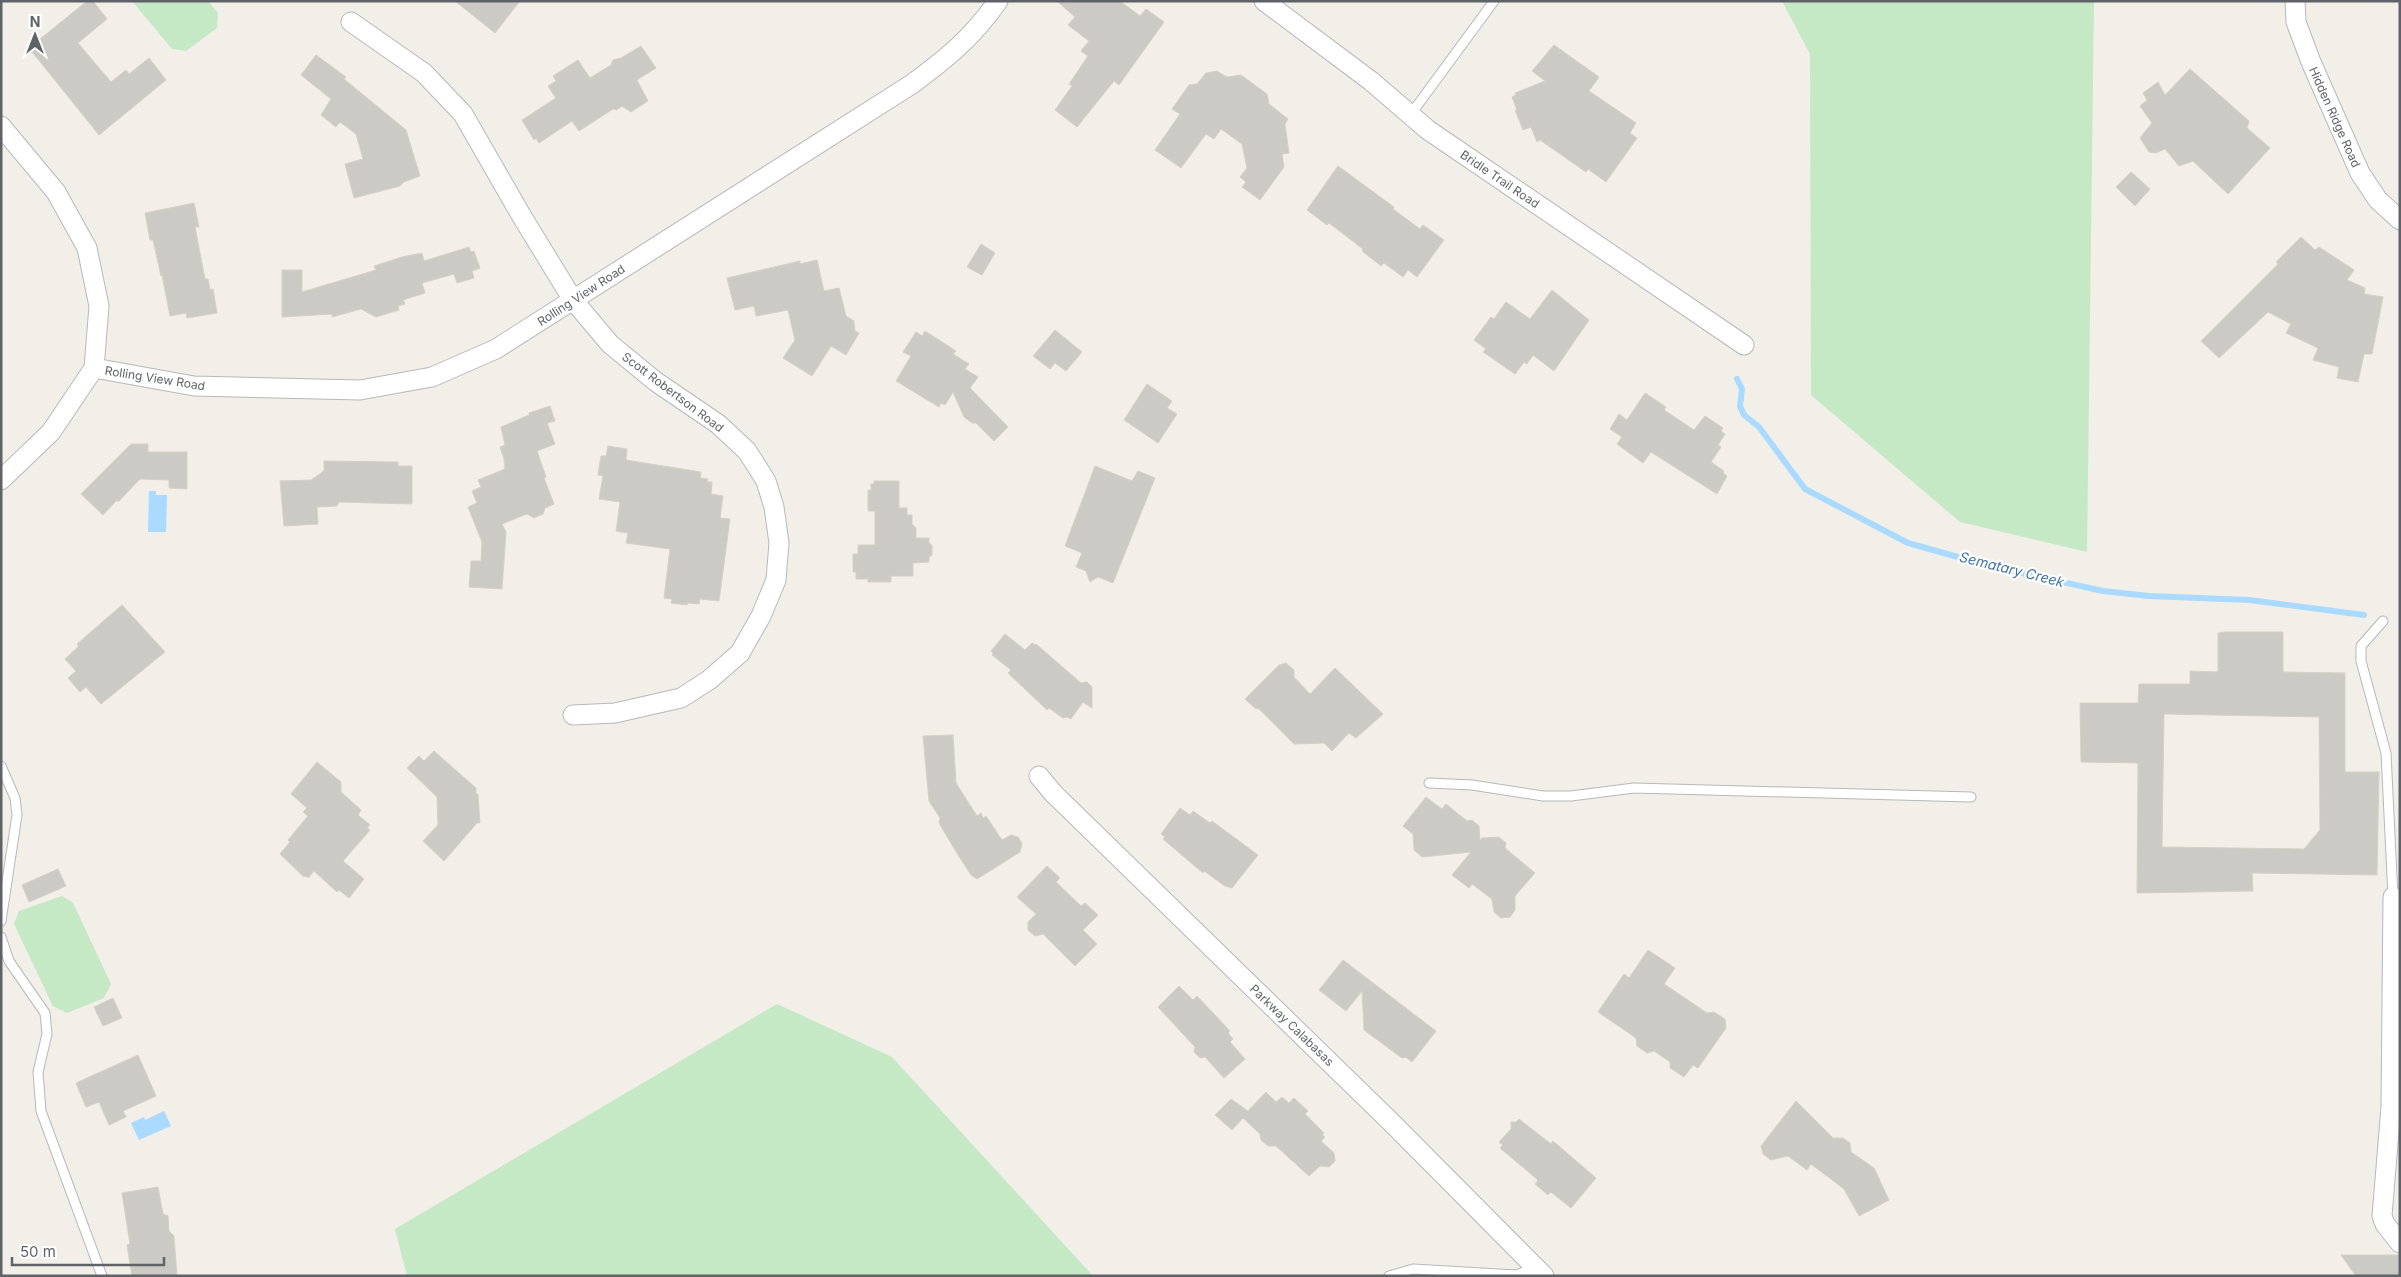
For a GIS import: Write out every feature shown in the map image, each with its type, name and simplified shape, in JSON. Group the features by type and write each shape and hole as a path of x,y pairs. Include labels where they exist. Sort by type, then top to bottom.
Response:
{"street":[{"name":"Rolling View Road","path":"94,368 194,386 360,390 432,377 496,349 912,84 955,52 981,25 998,1"},
{"name":"Bridle Trail Road","path":"1264,1 1371,81 1428,130 1744,345"},
{"name":"Hidden Ridge Road","path":"2294,1 2296,22 2311,62 2360,173 2378,200 2400,220"},
{"name":"Scott Robertson Road","path":"351,22 424,73 463,114 573,300 610,344 655,381 718,424 747,451 766,481 774,506 779,543 776,580 762,616 740,653 709,680 681,698 615,712 572,715"},
{"path":"1,126 56,192 87,248 99,306 94,368 51,432 1,480"},
{"name":"Parkway Calabasas","path":"1039,776 1053,794 1385,1116 1540,1272"},
{"path":"2393,897 2391,1107 2382,1216 2385,1224 2400,1244"}],"lane":[{"path":"1410,114 1494,1"},
{"path":"2383,621 2361,646 2361,661 2367,692 2386,753 2393,897"},
{"path":"1,766 14,798 17,815 1,921"},
{"path":"1429,783 1472,785 1543,796 1571,796 1634,788 1971,797"},
{"path":"1,937 9,961 45,1013 47,1034 38,1072 41,1111 102,1276"},
{"path":"1389,1276 1413,1269 1516,1275 1540,1272"}],"green space":[{"path":"132,1 208,1 218,13 217,28 186,51 172,49"},
{"path":"1782,1 2094,1 2087,552 1960,522 1811,395 1810,54"},
{"path":"62,896 73,903 111,984 104,998 67,1013 53,1006 14,924 19,911"},
{"path":"777,1004 892,1057 1093,1276 407,1276 395,1229"}],"water":[{"path":"149,491 156,491 156,495 167,495 166,532 148,532"},
{"path":"164,1111 171,1126 139,1140 131,1123 144,1117 145,1120"}],"building":[{"path":"87,1 93,1 107,19 78,43 111,82 126,70 129,74 149,58 166,80 99,135 29,48"},
{"path":"455,1 520,1 495,33"},
{"path":"1057,1 1120,1 1140,16 1146,9 1164,22 1119,85 1114,81 1077,127 1055,110 1072,86 1069,84 1088,56 1081,51 1089,41 1068,25 1075,17"},
{"path":"1554,45 1599,77 1589,91 1636,123 1630,133 1637,138 1606,182 1588,169 1586,172 1540,140 1537,142 1531,127 1523,130 1515,110 1517,110 1512,97 1516,95 1515,93 1545,81 1532,71"},
{"path":"641,46 656,68 637,80 648,101 631,112 622,106 617,110 613,109 579,131 572,121 539,143 536,138 534,140 522,120 556,98 548,86 556,81 553,76 578,60 590,78 611,65 613,60 621,58"},
{"path":"316,55 346,77 344,79 406,130 420,176 404,182 400,186 354,198 345,164 363,159 356,134 340,122 336,127 321,115 331,99 301,75"},
{"path":"2190,69 2249,121 2247,128 2270,148 2228,194 2193,161 2179,166 2165,149 2156,153 2149,152 2140,138 2152,123 2140,106 2147,100 2143,93 2158,82 2165,95"},
{"path":"1217,71 1227,77 1241,75 1267,94 1269,104 1288,119 1285,124 1289,153 1282,154 1284,167 1260,200 1242,187 1246,182 1240,177 1247,168 1242,144 1221,129 1214,139 1206,134 1181,168 1155,150 1180,114 1172,109 1189,85 1197,84 1206,73"},
{"path":"1338,166 1394,207 1393,209 1420,229 1423,225 1444,240 1417,277 1408,270 1403,277 1384,263 1381,266 1362,251 1363,249 1329,223 1327,225 1307,210"},
{"path":"2131,172 2150,189 2135,206 2116,187"},
{"path":"194,203 199,227 195,227 205,279 208,279 210,290 213,289 217,313 187,318 186,313 170,316 162,275 153,240 150,240 145,213"},
{"path":"2301,237 2315,250 2319,247 2354,270 2347,280 2365,288 2364,294 2383,297 2372,354 2364,354 2358,382 2337,378 2339,367 2313,360 2318,348 2286,333 2291,324 2268,312 2219,358 2201,341 2278,264 2276,262"},
{"path":"981,244 995,253 982,275 967,267"},
{"path":"469,247 471,252 474,251 480,268 472,271 474,278 457,283 454,274 422,283 425,293 403,300 405,304 398,306 399,310 376,317 361,309 332,317 332,314 282,317 282,270 302,270 302,292 376,270 374,266 402,257 422,253 424,261"},
{"path":"817,260 824,291 839,288 846,316 854,321 855,331 859,333 846,355 831,346 812,376 783,358 795,340 788,310 756,316 754,306 735,310 727,278 800,261 800,264"},
{"path":"1552,290 1589,320 1554,371 1533,355 1527,364 1524,362 1515,374 1483,352 1486,349 1474,340 1491,317 1494,319 1506,302 1530,319"},
{"path":"1055,330 1082,352 1066,371 1055,363 1050,369 1033,356"},
{"path":"925,331 956,351 953,354 969,364 965,369 978,377 970,388 1008,427 994,441 976,423 972,423 964,417 953,392 945,405 941,403 939,407 896,381 911,356 903,352 916,332 922,336"},
{"path":"1147,384 1172,401 1167,408 1177,414 1158,443 1124,420"},
{"path":"1645,393 1666,407 1664,410 1694,430 1705,416 1723,428 1721,431 1725,434 1718,445 1721,447 1711,462 1724,471 1723,473 1727,476 1717,494 1651,452 1643,463 1617,444 1622,437 1610,429 1619,414 1627,420"},
{"path":"550,406 555,421 547,423 555,444 537,451 546,477 544,478 554,504 545,508 543,514 534,518 527,514 502,524 506,532 502,589 469,587 471,561 481,561 482,542 468,507 477,503 472,491 481,487 478,480 505,469 500,447 505,445 501,427 529,415 529,413"},
{"path":"131,444 148,444 148,452 187,452 187,489 169,488 169,480 140,479 103,515 81,494"},
{"path":"608,446 627,449 626,460 701,472 700,478 708,479 707,482 712,482 711,494 723,496 720,518 730,519 719,601 700,599 699,604 671,603 672,599 664,598 670,549 626,543 628,533 616,531 620,502 599,499 603,476 598,475 601,456 606,456"},
{"path":"324,461 398,462 398,466 412,466 412,504 339,502 337,506 317,507 318,524 284,526 280,481 311,480 324,471"},
{"path":"1095,466 1132,481 1138,471 1155,478 1113,583 1098,577 1090,582 1086,571 1076,567 1082,553 1065,546"},
{"path":"874,481 899,481 899,508 907,508 907,515 912,515 912,524 916,528 916,538 929,538 929,543 932,545 932,555 929,557 929,562 913,563 913,576 891,576 891,582 868,582 868,579 856,579 856,572 853,572 853,554 858,554 858,545 875,545 875,511 868,511 868,490 871,490 871,484 874,484"},
{"path":"122,605 165,652 101,704 86,687 80,692 68,678 76,671 65,659 79,646 77,644"},
{"path":"2283,632 2283,672 2345,673 2345,772 2379,772 2377,875 2252,873 2253,891 2137,893 2138,763 2081,762 2080,703 2138,703 2139,684 2190,684 2190,671 2218,672 2218,633","holes":["2164,714 2319,717 2320,830 2304,849 2162,847"]},
{"path":"1005,634 1025,650 1032,643 1036,644 1081,683 1087,682 1092,687 1092,708 1083,702 1071,719 1063,718 1049,708 1047,710 1008,673 1011,670 992,655 991,651"},
{"path":"1286,663 1294,670 1294,677 1310,694 1335,668 1383,714 1356,738 1349,733 1332,751 1324,743 1294,744 1259,709 1255,708 1245,699 1279,665"},
{"path":"953,735 956,783 977,816 981,813 983,818 986,816 1002,840 1011,835 1018,837 1022,843 1020,852 977,879 971,875 955,850 939,823 940,818 929,801 923,736"},
{"path":"434,751 476,788 476,794 478,794 480,823 477,823 444,861 423,841 438,825 437,797 407,768 419,756 424,761"},
{"path":"317,762 341,782 341,792 361,810 358,815 370,825 367,828 370,830 343,861 364,879 349,898 339,890 337,892 314,871 308,878 304,877 280,854 290,842 288,840 308,816 303,812 307,808 291,794"},
{"path":"1426,797 1442,809 1446,804 1467,821 1472,820 1479,826 1480,841 1482,838 1499,837 1506,843 1505,848 1535,873 1515,896 1515,910 1510,917 1501,918 1494,912 1492,899 1472,884 1469,888 1452,875 1471,852 1422,857 1414,850 1413,834 1403,826"},
{"path":"1180,808 1190,815 1193,811 1210,823 1212,821 1258,855 1232,888 1225,886 1204,871 1203,873 1163,839 1165,837 1161,834"},
{"path":"1047,866 1060,878 1056,882 1081,906 1085,903 1098,915 1083,930 1097,944 1075,966 1043,934 1035,936 1028,930 1028,922 1036,914 1017,897"},
{"path":"58,869 66,886 29,902 22,885"},
{"path":"1648,950 1675,968 1664,984 1707,1013 1714,1012 1725,1019 1726,1028 1698,1068 1693,1065 1684,1077 1670,1068 1670,1062 1654,1051 1647,1053 1637,1046 1636,1038 1598,1012 1624,974 1629,978"},
{"path":"1343,960 1436,1031 1412,1062 1406,1057 1402,1058 1364,1030 1362,991 1346,1011 1319,990"},
{"path":"1179,986 1193,1000 1197,996 1230,1031 1228,1033 1233,1039 1230,1042 1245,1059 1224,1078 1205,1057 1200,1058 1194,1052 1195,1047 1158,1007"},
{"path":"113,998 122,1018 103,1026 94,1007"},
{"path":"138,1055 156,1096 123,1111 126,1117 109,1125 99,1102 86,1107 76,1083"},
{"path":"1266,1092 1276,1102 1282,1097 1289,1103 1294,1098 1308,1111 1305,1114 1324,1133 1322,1135 1325,1137 1321,1141 1334,1153 1335,1161 1329,1167 1320,1166 1309,1176 1276,1146 1268,1146 1261,1140 1260,1134 1243,1118 1232,1130 1215,1115 1231,1099 1248,1111"},
{"path":"1796,1101 1833,1138 1843,1138 1850,1143 1851,1152 1874,1168 1889,1200 1859,1216 1844,1189 1811,1164 1807,1170 1788,1156 1771,1160 1763,1154 1761,1146"},
{"path":"1519,1119 1551,1144 1553,1141 1596,1178 1571,1208 1551,1192 1548,1195 1535,1184 1538,1180 1500,1148 1503,1145 1499,1142 1511,1129 1511,1122 1516,1122"},
{"path":"158,1187 163,1214 168,1216 169,1231 174,1236 177,1276 132,1276 127,1245 130,1244 122,1193"},
{"path":"2341,1255 2400,1255 2400,1276 2356,1276"}],"waterway":[{"name":"Sematary Creek","path":"1737,379 1742,389 1740,406 1744,415 1759,427 1805,489 1908,543 1990,566 2103,591 2149,596 2249,600 2364,615"}]}
